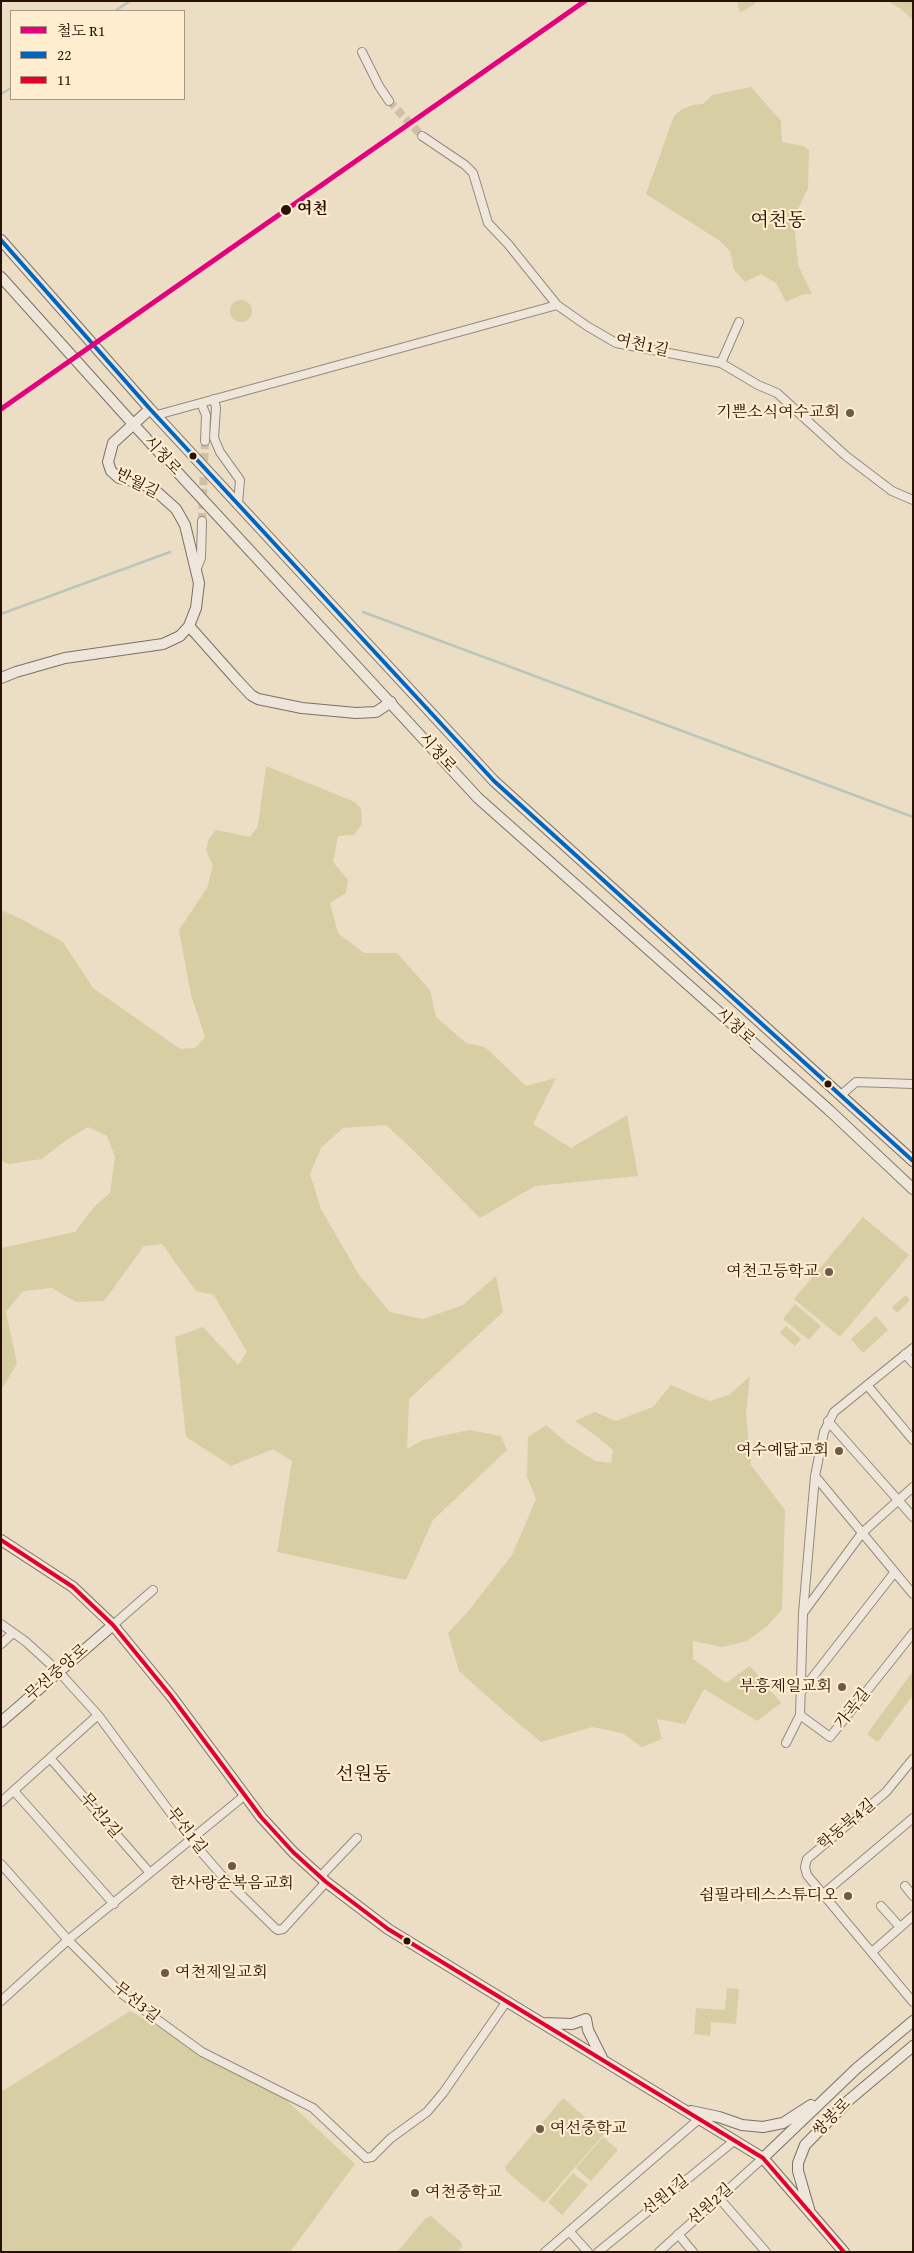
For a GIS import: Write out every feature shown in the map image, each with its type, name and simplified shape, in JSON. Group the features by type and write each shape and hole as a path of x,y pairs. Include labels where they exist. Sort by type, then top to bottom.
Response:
{"street":[{"path":"362,52 378,86 389,101"},
{"name":"여천1길","path":"422,136 465,165 473,173 488,223 508,244 557,305 616,343 722,362 758,385 777,393 846,456 892,491 913,500"},
{"name":"시청로","path":"1,240 153,412 238,504 334,603 494,781 913,1161"},
{"name":"시청로","path":"1,277 134,425 478,798 829,1110 913,1188"},
{"path":"153,412 201,403 557,305"},
{"path":"722,362 739,322"},
{"path":"214,399 216,408 214,438 220,452 240,480 238,504"},
{"path":"201,403 206,415 205,440"},
{"name":"반월길","path":"153,412 113,443 108,456 111,471 120,478 149,486 176,509 189,533 197,568 198,595 189,626"},
{"path":"197,568 201,558 202,521"},
{"path":"174,640 189,626 251,695 258,699 302,708 356,713 376,712 391,702"},
{"path":"1,678 65,658 154,646 174,640 192,638 205,645"},
{"path":"829,1110 841,1095 856,1082 913,1084"},
{"path":"786,1743 800,1715 803,1613 814,1476 820,1446 828,1421 834,1412 913,1348"},
{"path":"905,1354 913,1363"},
{"path":"867,1385 913,1440"},
{"path":"828,1421 913,1517"},
{"path":"814,1476 913,1594"},
{"path":"803,1613 862,1533 913,1487"},
{"path":"1,1540 73,1587 113,1625 171,1696 244,1796 281,1840 323,1880 388,1929 763,2158 844,2252"},
{"path":"801,1692 894,1573"},
{"path":"113,1625 153,1590"},
{"name":"무선1길","path":"1,1624 59,1672 98,1715 190,1839 230,1884 278,1930 283,1929 299,1913 323,1880"},
{"name":"무선중앙로","path":"1,1722 113,1625"},
{"path":"1,1644 14,1633"},
{"name":"가곡길","path":"800,1715 830,1737 913,1633"},
{"path":"1,1802 98,1715"},
{"name":"무선2길","path":"50,1758 150,1874"},
{"name":"학동북4길","path":"911,1766 886,1792 806,1861 806,1872 913,2002"},
{"path":"14,1790 114,1904"},
{"path":"1,2001 68,1940 244,1796"},
{"path":"823,1894 913,1818"},
{"path":"323,1880 357,1838"},
{"name":"무선3길","path":"1,1864 68,1940 122,1994 202,2052 302,2101 328,2120 363,2156 372,2157 391,2138 427,2112 507,2001"},
{"path":"904,1886 913,1896"},
{"path":"882,1906 900,1927"},
{"path":"872,1952 913,1916"},
{"path":"542,2023 572,2024 586,2019 588,2030 603,2060"},
{"name":"쌍봉로","path":"763,2158 857,2068 913,2021"},
{"name":"쌍봉로","path":"810,2212 798,2171 798,2163 805,2145 849,2100 913,2046"},
{"path":"683,2109 751,2127 773,2126 798,2115 857,2068"},
{"path":"545,2252 699,2119"},
{"name":"선원1길","path":"598,2252 734,2141"},
{"name":"선원2길","path":"659,2252 763,2158"},
{"path":"718,2198 766,2252"},
{"path":"569,2231 588,2252"},
{"path":"678,2234 693,2252"}],"shaded area":[{"path":"737,1 759,1 740,13"},
{"path":"888,1 913,1 913,20 901,9"},
{"path":"751,87 781,121 782,142 803,146 809,150 808,188 794,218 798,265 812,294 801,295 786,302 776,283 761,274 745,282 734,270 730,251 720,241 646,194 674,116 682,109 703,104 712,95"},
{"path":"241,300 249,303 252,311 249,319 241,322 233,319 230,311 233,303"},
{"path":"266,766 355,802 361,809 362,824 354,835 338,836 333,862 348,880 346,893 330,903 338,933 364,953 397,953 430,990 436,1017 466,1043 485,1047 526,1086 556,1078 533,1124 571,1148 627,1115 638,1176 535,1186 480,1218 386,1125 343,1128 321,1148 310,1174 321,1209 359,1275 390,1312 423,1319 463,1305 496,1276 503,1312 409,1399 407,1449 423,1440 469,1430 501,1436 507,1450 433,1520 406,1580 277,1552 292,1461 273,1449 231,1466 186,1437 175,1337 203,1327 238,1365 247,1352 214,1295 196,1291 162,1244 144,1246 104,1301 76,1302 52,1288 23,1291 6,1312 17,1364 1,1390 1,1248 75,1232 95,1206 110,1193 115,1157 107,1136 88,1127 65,1141 42,1159 9,1164 1,1161 1,910 63,942 93,988 180,1049 195,1048 205,1037 191,995 179,930 207,888 213,866 206,850 209,839 216,830 250,837 258,826"},
{"path":"863,1217 909,1255 840,1337 794,1299"},
{"path":"906,1295 910,1300 897,1313 892,1307"},
{"path":"795,1304 821,1326 809,1340 783,1319"},
{"path":"876,1316 888,1330 863,1353 851,1339"},
{"path":"786,1326 801,1339 795,1346 780,1333"},
{"path":"750,1376 746,1413 751,1465 785,1510 782,1610 766,1627 747,1641 722,1647 693,1641 693,1659 726,1683 750,1666 781,1703 757,1721 704,1689 685,1724 657,1719 662,1739 642,1747 622,1733 592,1727 541,1742 459,1671 448,1633 470,1609 512,1555 536,1499 527,1477 528,1437 546,1425 567,1443 595,1461 611,1463 613,1450 575,1421 595,1412 616,1421 653,1407 671,1385 709,1401 729,1395"},
{"path":"913,1671 913,1695 878,1742 867,1734"},
{"path":"727,1988 739,1989 736,2024 711,2022 710,2036 694,2034 696,2008 725,2010"},
{"path":"130,2011 284,2098 355,2164 290,2252 1,2252 1,2092"},
{"path":"563,2098 604,2134 544,2203 506,2171 505,2167"},
{"path":"603,2137 618,2150 591,2181 576,2168"},
{"path":"573,2173 588,2185 562,2215 548,2202"},
{"path":"431,2216 461,2242 462,2247 458,2252 397,2252 426,2218"}],"waterway":[{"path":"116,10 130,1"},
{"path":"1,94 10,89"},
{"path":"1,614 170,552"},
{"path":"363,612 913,817"}],"tunnel":[{"path":"389,101 422,136"},
{"path":"202,521 205,441"}],"railway":[{"path":"1,409 585,1"}],"rail line":[{"name":"R1","path":"1,409 585,1"}],"transit line":[{"name":"22","path":"1,240 150,409 494,781 913,1161"},
{"name":"11","path":"1,1540 73,1587 113,1625 171,1696 261,1817 293,1852 326,1882 388,1929 763,2158 844,2252"}],"place":[{"name":"여천","path":"286,210"},
{"name":"기쁜소식여수교회","path":"850,413"},
{"name":"여천고등학교","path":"829,1272"},
{"name":"여수예닮교회","path":"839,1451"},
{"name":"부흥제일교회","path":"842,1687"},
{"name":"한사랑순복음교회","path":"232,1866"},
{"name":"쉼필라테스스튜디오","path":"848,1896"},
{"name":"여천제일교회","path":"165,1973"},
{"name":"여선중학교","path":"540,2129"},
{"name":"여천중학교","path":"415,2193"}],"district":[{"name":"여천동","path":"778,221"},
{"name":"선원동","path":"363,1775"}]}
